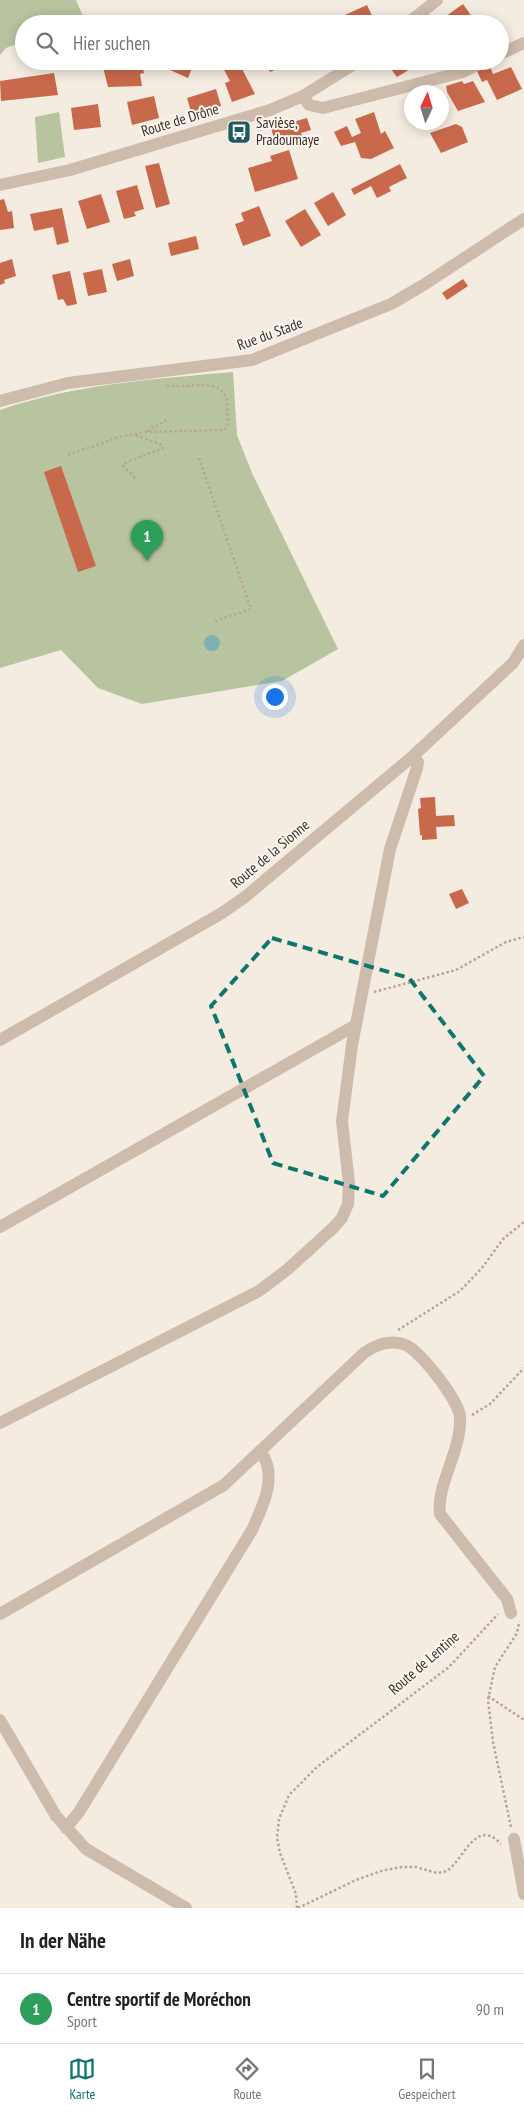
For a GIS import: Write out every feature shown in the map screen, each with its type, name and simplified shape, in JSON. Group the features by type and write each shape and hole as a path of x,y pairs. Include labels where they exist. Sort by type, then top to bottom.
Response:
{"street":[{"path":"418,15 437,0"},
{"path":"509,50 524,43"},
{"name":"Route de Drône","path":"0,185 78,167 270,110 302,96 344,70"},
{"path":"302,96 309,105 323,108 467,70"},
{"name":"Rue du Stade","path":"0,402 68,383 235,364 260,358 391,304 426,284 524,219"},
{"name":"Route de la Sionne","path":"0,1040 227,910 258,887 413,756 513,663 524,645"},
{"path":"0,1423 259,1291 288,1269 333,1228 345,1213 349,1200 342,1121 356,1025 390,849 417,768 418,762 413,756"},
{"path":"0,1227 356,1025"},
{"path":"0,1614 224,1485 364,1353 380,1344 398,1343 411,1348 451,1394 458,1406 460,1436 442,1493 440,1514 507,1600 511,1612"},
{"path":"66,1828 83,1806 252,1530 268,1487 267,1462 261,1452"},
{"path":"0,1720 56,1816 66,1828 86,1848 186,1908"},
{"path":"514,1839 524,1894"}],"path":[{"path":"68,455 119,437 145,432 189,430 220,432 224,430 228,423 226,394 218,387 168,386 159,383"},
{"path":"145,432 167,420"},
{"path":"134,434 162,445 163,448 125,463 123,466 135,478"},
{"path":"199,458 251,609 215,621"},
{"path":"362,995 456,970 506,942 524,936"},
{"path":"380,1344 381,1340 460,1291 482,1268 503,1239 524,1222"},
{"path":"460,1417 474,1414 484,1409 524,1368"},
{"name":"Route de Lentine","path":"297,1908 296,1894 280,1853 277,1838 279,1819 289,1795 317,1768 449,1667 497,1615 504,1611 511,1612"},
{"path":"511,1612 516,1616 519,1629 499,1660 488,1695 493,1742 514,1839"},
{"path":"488,1695 524,1720"},
{"path":"297,1908 361,1877 380,1871 401,1867 416,1867 437,1873 447,1871 473,1839 480,1835 497,1839 506,1850"}],"highlighted area":[{"path":"272,938 409,978 484,1076 383,1196 273,1163 211,1006"}],"green space":[{"path":"0,0 76,0 83,15 15,15 15,44 6,48 0,55"},
{"path":"59,112 65,157 38,163 35,117"},
{"path":"233,372 237,435 252,473 338,649 282,681 142,704 98,688 61,650 0,668 0,410 28,401 86,388 144,380"}],"water":[{"path":"212,635 218,637 220,643 218,649 212,651 206,649 204,643 206,637"}],"building":[{"path":"463,4 471,15 448,15"},
{"path":"367,5 372,15 345,15"},
{"path":"511,67 522,89 497,100 487,80 482,82 477,71 492,70 493,74 509,70"},
{"path":"104,70 144,70 144,73 140,74 142,86 108,87"},
{"path":"170,70 191,70 188,78"},
{"path":"224,70 243,70 255,94 232,102 225,83 230,81"},
{"path":"392,70 409,70 397,77"},
{"path":"54,73 58,95 1,101 0,81"},
{"path":"462,81 464,84 473,81 485,102 458,111 449,95 449,85"},
{"path":"216,89 221,106 192,115 187,98"},
{"path":"154,96 159,118 132,125 127,102"},
{"path":"98,104 101,127 74,130 71,108"},
{"path":"374,112 381,134 385,131 394,148 371,159 361,158 355,142 341,146 334,132 347,126 352,137 361,133 355,119"},
{"path":"307,118 311,130 301,133 303,138 276,146 271,128"},
{"path":"456,124 462,127 468,142 441,153 430,133 439,130 449,130 449,126"},
{"path":"289,150 298,179 255,192 248,168 272,161 270,156"},
{"path":"159,163 170,204 156,208 145,166"},
{"path":"400,164 407,178 389,187 391,191 377,198 371,186 354,195 351,189"},
{"path":"137,185 144,209 134,212 136,216 124,219 116,191"},
{"path":"333,192 346,215 328,226 314,203"},
{"path":"101,194 110,222 87,229 78,201"},
{"path":"4,199 8,212 12,211 14,228 0,230 0,200"},
{"path":"259,206 271,236 243,246 235,224 244,221 241,213"},
{"path":"62,208 69,242 57,245 53,227 34,231 30,214"},
{"path":"305,209 321,235 301,247 285,221"},
{"path":"196,236 199,249 171,256 168,243"},
{"path":"12,259 16,276 4,280 5,283 0,285 0,263"},
{"path":"130,259 134,276 117,281 112,264"},
{"path":"102,269 107,292 88,296 83,273"},
{"path":"70,271 77,304 67,306 63,299 58,300 52,275"},
{"path":"463,279 468,286 447,300 442,293"},
{"path":"61,466 96,566 78,572 44,472"},
{"path":"435,797 436,816 454,815 455,826 436,827 437,839 422,840 418,809 421,808 420,798"},
{"path":"462,889 469,903 456,909 449,894"}],"place":[{"name":"Savièse, Pradoumaye","path":"239,132"},
{"name":"Centre sportif de Moréchon","path":"147,561"}]}
